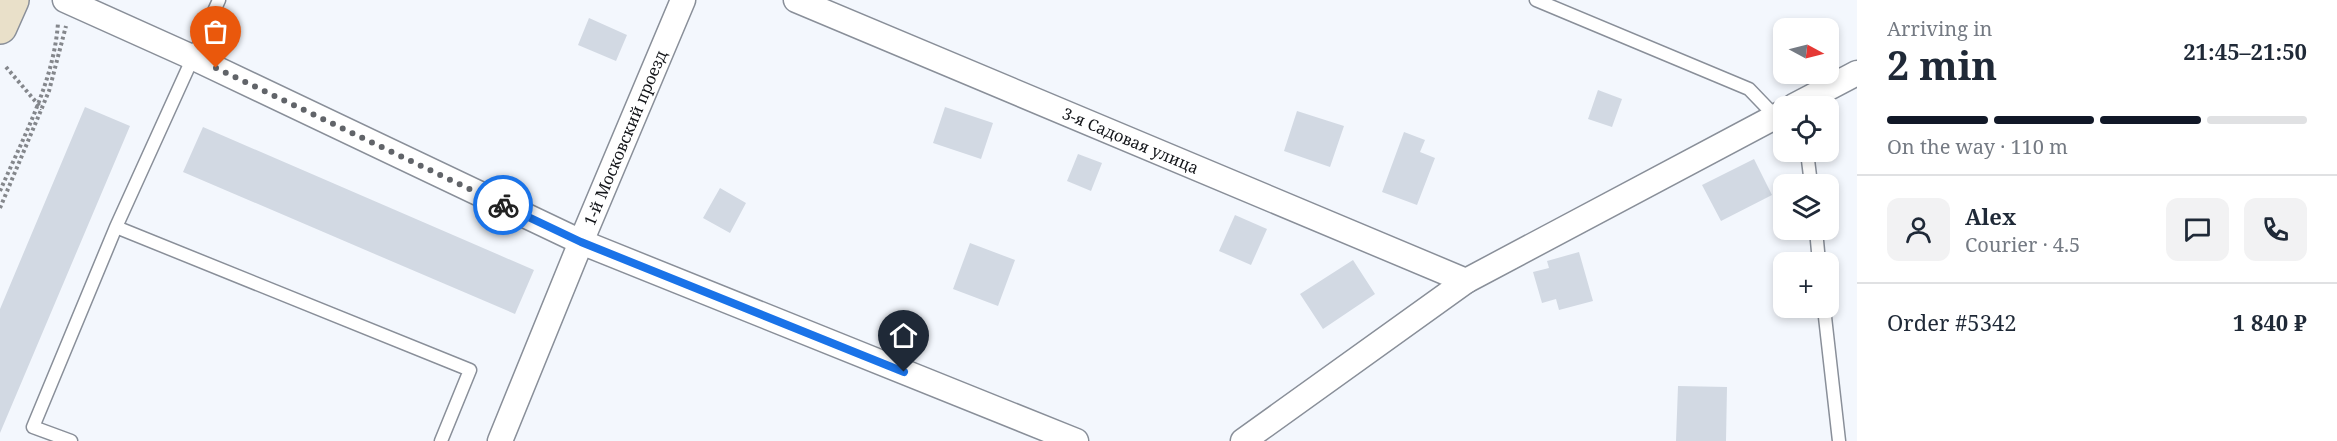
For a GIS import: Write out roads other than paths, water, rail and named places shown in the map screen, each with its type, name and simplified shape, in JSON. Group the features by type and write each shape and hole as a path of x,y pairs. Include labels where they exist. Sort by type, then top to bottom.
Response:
{"main road":[{"path":"0,27 12,0"}],"street":[{"name":"1-й Московский проезд","path":"500,441 683,0"},
{"name":"3-я Садовая улица","path":"796,0 1466,281"},
{"path":"64,6 194,58 581,242 1076,441"},
{"path":"1815,96 1857,73"},
{"path":"1244,441 1466,281 1773,119"}],"lane":[{"path":"71,441 33,427 116,226 219,0"},
{"path":"1536,0 1773,100"},
{"path":"116,226 470,370 441,441"},
{"path":"1825,318 1839,441"}]}
